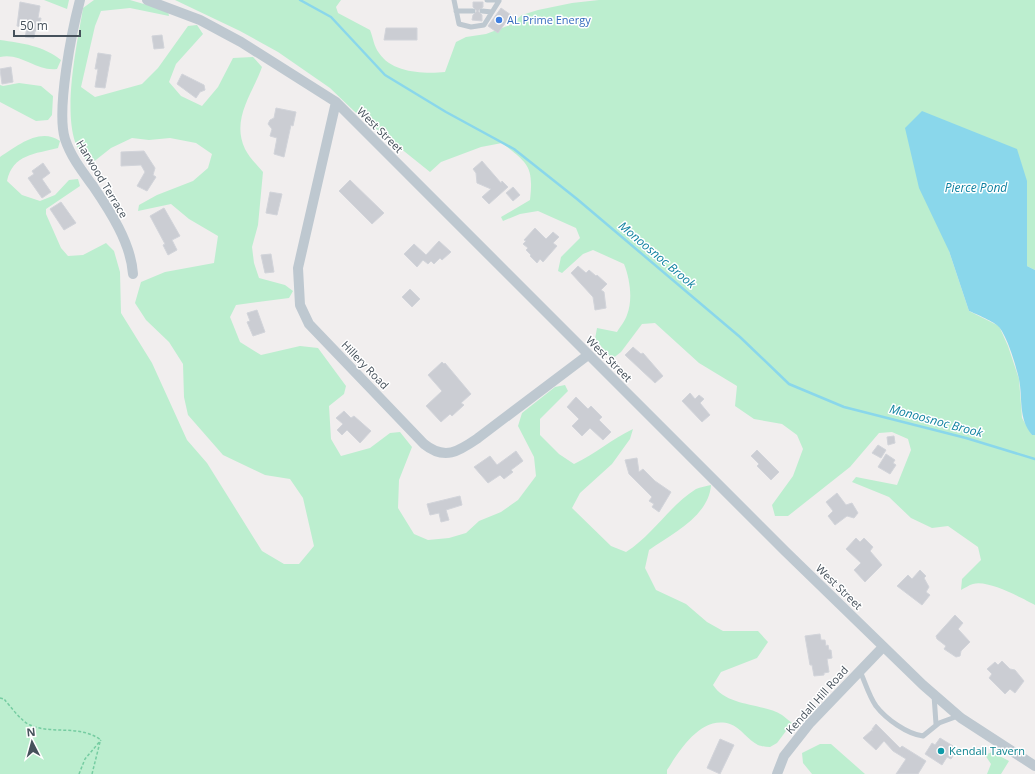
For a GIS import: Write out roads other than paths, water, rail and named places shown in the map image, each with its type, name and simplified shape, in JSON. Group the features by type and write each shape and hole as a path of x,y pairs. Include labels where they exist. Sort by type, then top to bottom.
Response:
{"street":[{"name":"Harwood Terrace","path":"80,0 64,88 64,136 71,153 118,229 131,256 133,274"},
{"name":"West Street","path":"147,0 200,20 241,42 336,102 588,355 883,647 958,716 1034,765"},
{"name":"Hillery Road","path":"336,102 298,268 301,308 310,324 423,443 433,451 439,453 460,450 588,355"},
{"name":"Kendall Hill Road","path":"777,774 784,756 810,723 883,647"}],"lane":[{"path":"454,0 459,24 471,27 484,25 499,0"},
{"path":"487,0 499,0"},
{"path":"456,11 473,11"},
{"path":"482,11 492,12"},
{"path":"860,671 876,706 891,720 910,733 923,736 936,724 958,716"},
{"path":"934,695 936,724"}],"water":[{"name":"Pierce Pond","path":"922,111 1017,149 1027,181 1027,266 1035,270 1035,435 1032,435 1025,422 1019,379 1006,338 997,325 969,311 949,251 919,188 905,128"}],"waterway":[{"name":"Monoosnoc Brook","path":"300,0 331,17 385,75 446,112 514,149 577,199 740,337 789,384 844,407 966,438 1035,459"}],"place":[{"name":"AL Prime Energy","path":"499,20"},
{"name":"Kendall Tavern","path":"941,751"}]}
